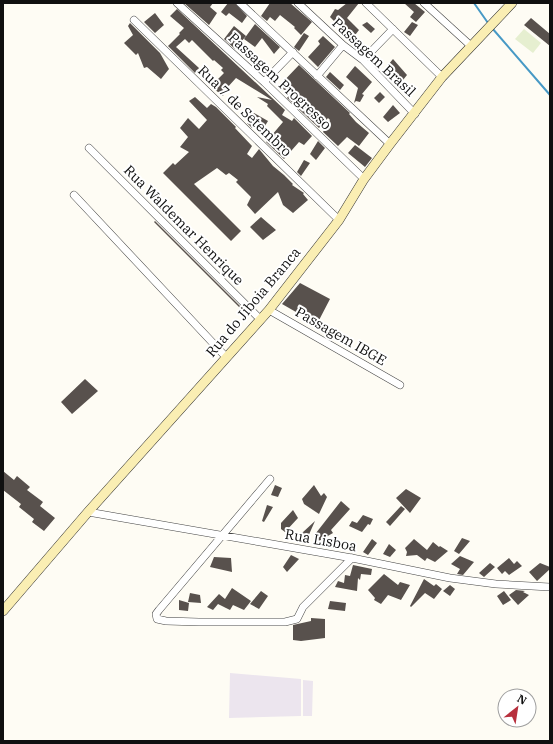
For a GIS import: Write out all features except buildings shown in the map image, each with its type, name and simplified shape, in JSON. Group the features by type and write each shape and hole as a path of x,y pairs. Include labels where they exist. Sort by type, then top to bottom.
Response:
{"main road":[{"name":"Rua do Jiboia Branca","path":"3,611 88,512 269,310 339,220 364,179 442,77 512,3"}],"street":[{"name":"Passagem Progresso","path":"177,3 264,82 364,179"},
{"path":"240,3 390,144"},
{"name":"Passagem Brasil","path":"298,3 343,45 363,60 415,114"},
{"path":"366,3 442,77"},
{"path":"424,3 471,46"},
{"name":"Rua 7 de Setembro","path":"134,20 339,220"},
{"path":"363,60 393,30"},
{"path":"317,76 343,45"},
{"path":"264,82 293,52"},
{"name":"Rua Waldemar Henrique","path":"88,148 260,319"},
{"path":"74,195 226,357"},
{"name":"Passagem IBGE","path":"269,310 400,385"},
{"path":"270,479 159,610 156,616 157,619 166,621 199,622 285,622 297,620 303,607 352,558"},
{"name":"Rua Lisboa","path":"88,512 352,558 458,579 496,584 550,587"}],"shaded area":[{"path":"230,673 301,679 301,716 229,718"},
{"path":"303,680 313,681 312,716 303,716"}],"green space":[{"path":"524,29 541,43 533,53 515,39"}],"waterway":[{"path":"474,3 488,23"},
{"path":"492,28 550,95"}]}
